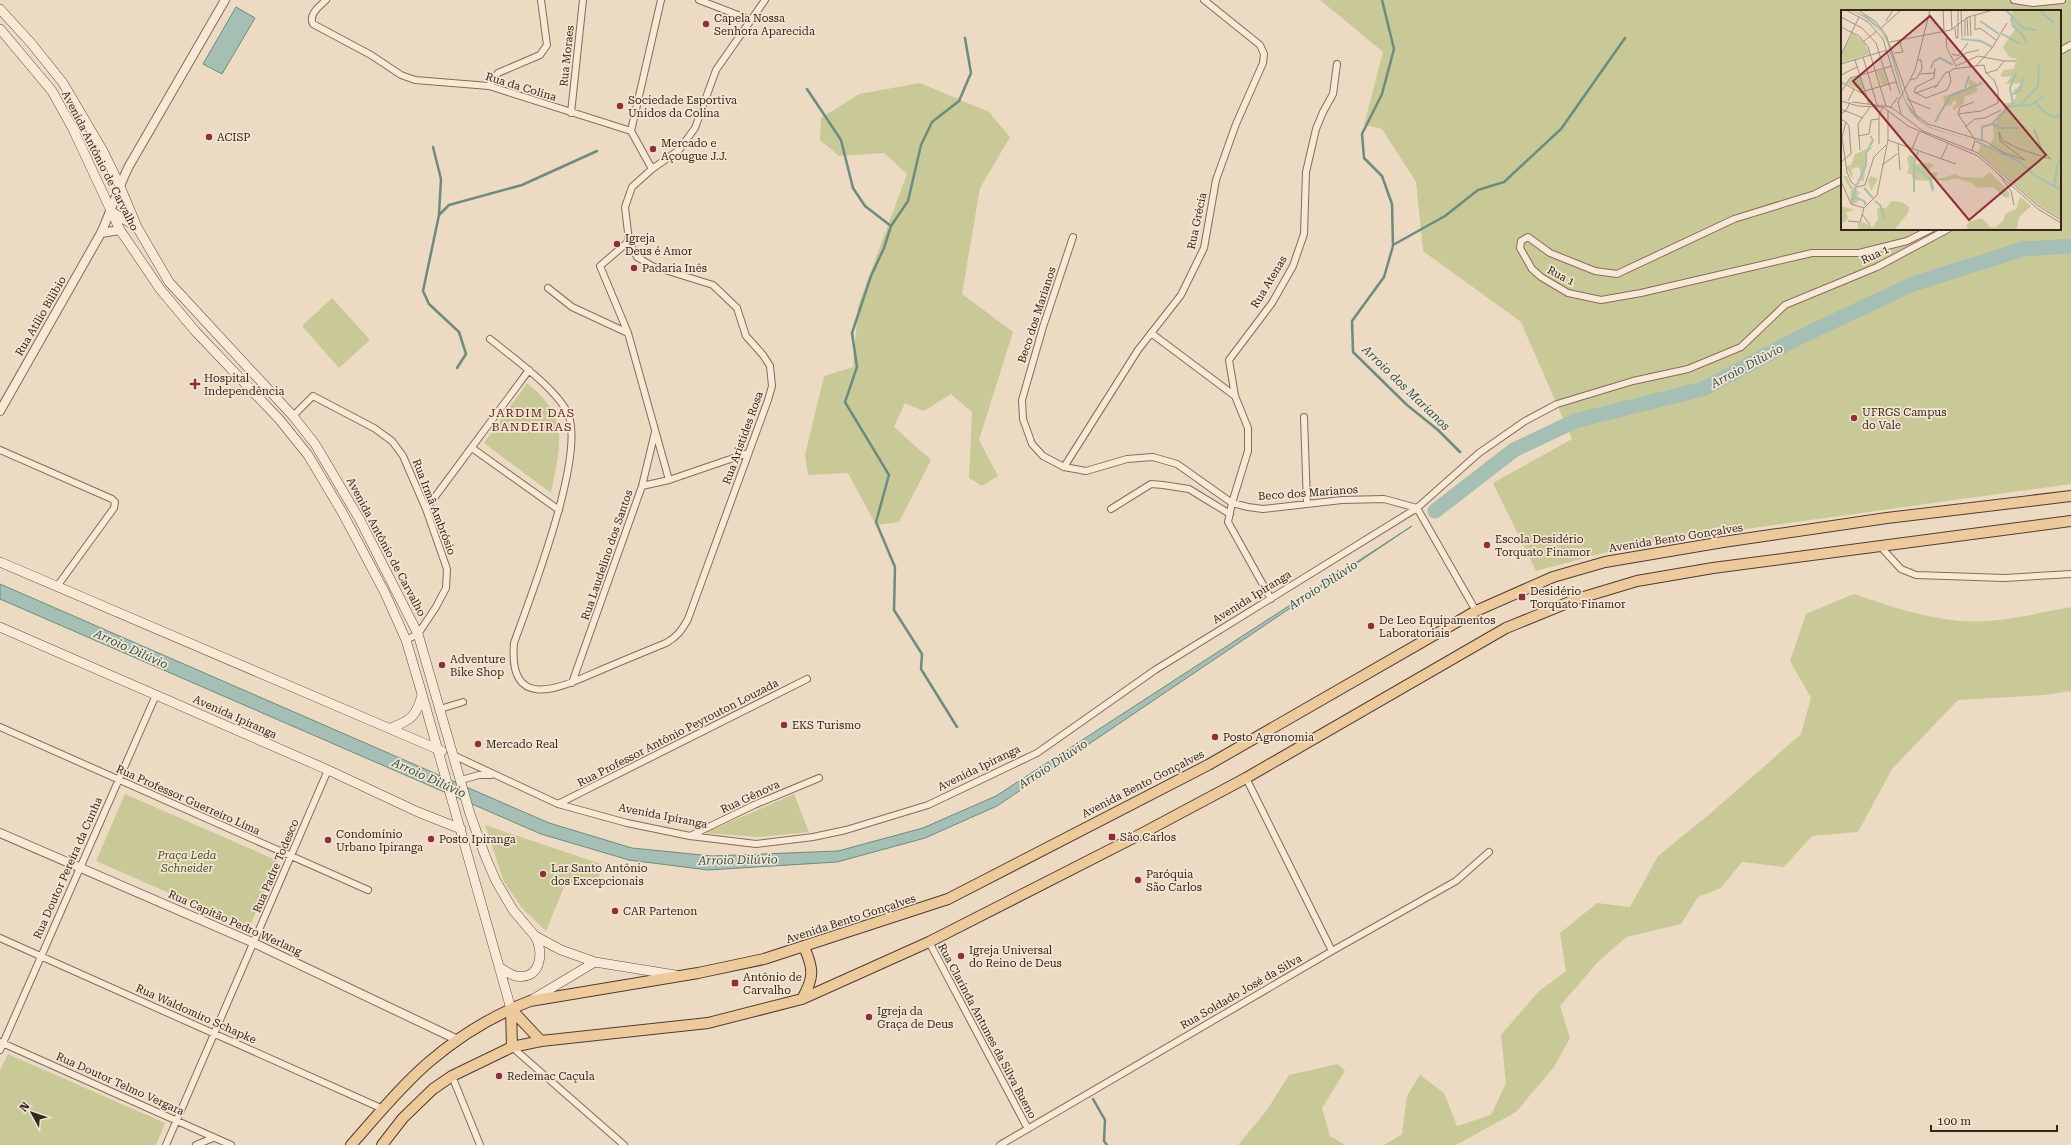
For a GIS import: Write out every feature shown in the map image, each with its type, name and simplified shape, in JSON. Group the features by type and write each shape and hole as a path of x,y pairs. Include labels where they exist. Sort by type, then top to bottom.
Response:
{"main road":[{"name":"Avenida Antônio de Carvalho","path":"0,10 31,43 63,82 103,151 120,184 136,227 169,282 293,416 315,444 360,520 418,634 470,814 496,881 513,910 535,936 561,950 595,962 678,976"},
{"name":"Avenida Antônio de Carvalho","path":"0,29 52,92 73,129 120,230 160,289 196,332 279,419 308,455 342,512 385,593 406,640 511,1009"},
{"path":"111,211 136,227"},
{"name":"Avenida Bento Gonçalves","path":"351,1145 428,1062 458,1040 511,1009 530,1001 678,976 764,958 804,947 948,899 1208,765 1476,611 1553,577 1606,562 1879,519 2071,496"},
{"path":"382,1145 404,1118 433,1088 452,1076 512,1047 541,1041 702,1024 802,999 929,942 1141,834 1246,778 1506,628 1577,599 1645,580 1713,568 2071,520"},
{"name":"Avenida Ipiranga","path":"0,562 58,585 391,728 438,750 453,755"},
{"name":"Avenida Ipiranga","path":"0,627 328,770 418,812 460,829"},
{"path":"391,728 408,722 418,711 422,694"},
{"path":"499,967 515,976 528,975 534,970 538,965 541,953 540,944 535,936"},
{"path":"802,999 810,984 812,973 804,947"},
{"path":"530,1001 595,962"},
{"path":"511,1009 541,1041"},
{"path":"511,1009 512,1047"}],"street":[{"name":"Rua Atílio Bilibio","path":"0,411 101,233 111,211 120,184 225,0"},
{"name":"Rua da Colina","path":"326,0 312,15 313,24 371,55 401,75 415,80 490,86 631,131"},
{"path":"490,86 498,73 540,55 544,51 547,45 542,0"},
{"name":"Rua Moraes","path":"571,113 583,0"},
{"path":"652,169 631,131 661,0"},
{"path":"699,0 751,20"},
{"name":"Rua Aristides Rosa","path":"559,510 514,643 512,661 515,672 522,682 529,688 545,691 572,682 675,638 682,630 688,619 768,400 772,386 770,366 763,354 746,336 737,308 725,294 713,284 652,266 636,257 630,242 625,207 632,187 652,169 679,150 695,128 716,70 765,0"},
{"name":"Rua Grécia","path":"1064,467 1085,430 1151,333 1181,295 1204,248 1216,180 1236,124 1263,63 1264,54 1260,45 1204,0"},
{"path":"2014,0 2033,3 2062,0"},
{"path":"2061,50 2071,45"},
{"name":"Rua Atenas","path":"1271,599 1228,522 1232,503 1248,451 1248,428 1235,396 1230,360 1272,303 1293,266 1304,234 1306,172 1316,129 1333,94 1337,64"},
{"name":"Rua 1","path":"1841,181 1815,194 1734,219 1617,274 1595,271 1550,253 1528,237 1521,242 1520,248 1532,270 1541,277 1568,293 1601,300 1641,294 1812,253 1859,253 1907,241 1929,230"},
{"path":"101,233 120,230"},
{"name":"Rua 1","path":"1417,508 1478,453 1525,421 1557,404 1633,381 1688,369 1741,347 1785,305 1877,267 1946,230"},
{"name":"Beco dos Marianos","path":"1073,237 1043,327 1022,400 1023,419 1032,444 1043,456 1064,467 1086,471 1127,459 1152,457 1177,464 1232,503 1263,509 1342,500 1384,499 1417,508"},
{"name":"Rua Laudelino dos Santos","path":"630,242 600,266 628,333 669,480"},
{"path":"548,288 572,307 628,333"},
{"path":"1151,333 1235,396"},
{"path":"472,448 559,510 571,438 570,421 567,412 529,370 490,339"},
{"path":"426,509 529,370"},
{"name":"Rua Irmã Ambrósio","path":"293,416 313,396 374,428 392,441 403,456 426,509 447,569 446,588 436,607 418,634 406,640"},
{"path":"1304,417 1307,504"},
{"name":"Rua Laudelino dos Santos","path":"572,682 642,486 655,432"},
{"path":"0,450 115,502 114,508 58,585"},
{"path":"642,486 669,480 748,453"},
{"path":"1111,508 1151,484 1163,484 1189,489 1230,514"},
{"path":"1417,508 1476,611"},
{"name":"Avenida Ipiranga","path":"453,755 558,804 628,823 690,836 756,844 813,837 846,830 928,805 1037,753 1142,679 1417,508"},
{"path":"1879,545 1901,569 1916,575 2005,578 2071,574"},
{"name":"Rua Professor Antônio Peyrouton Louzada","path":"558,804 807,679"},
{"name":"Rua Doutor Pereira da Cunha","path":"1,1045 156,695"},
{"path":"440,709 463,702"},
{"name":"Rua Professor Guerreiro Lima","path":"0,727 119,779 290,857 368,890"},
{"name":"Rua Padre Todesco","path":"166,1145 328,770"},
{"name":"Avenida Ipiranga","path":"462,782 479,775 494,775"},
{"name":"Rua Gênova","path":"690,836 760,802 818,778"},
{"path":"1246,778 1332,951"},
{"name":"Rua Capitão Pedro Werlang","path":"0,833 254,943 458,1040"},
{"name":"Rua Soldado José da Silva","path":"1000,1145 1332,951 1456,881 1489,852"},
{"name":"Rua Waldomiro Schapke","path":"0,938 383,1109"},
{"name":"Rua Clarinda Antunes da Silva Bueno","path":"929,942 1028,1129"},
{"name":"Rua Doutor Telmo Vergara","path":"1,1045 177,1120 213,1138 231,1145"},
{"path":"512,1047 624,1145"},
{"path":"452,1076 480,1145"},
{"path":"196,1145 213,1138"}],"green space":[{"path":"1320,0 2071,0 2071,484 1637,544 1536,571 1493,483 1572,439 1521,322 1423,251 1416,182 1382,129 1364,125 1383,52"},
{"path":"920,83 989,112 1010,137 980,188 962,294 1013,332 979,440 998,476 982,486 969,478 972,412 951,394 924,411 905,403 894,427 931,460 899,522 876,525 848,473 808,475 805,455 824,376 853,367 858,306 907,174 884,153 839,156 820,140 821,118 859,94"},
{"path":"332,298 370,340 339,368 302,326"},
{"path":"527,383 551,408 559,433 559,446 551,493 484,443"},
{"path":"1854,594 1920,614 1975,622 2030,615 2071,607 2071,691 2045,695 1958,700 1892,769 1858,832 1812,836 1784,867 1742,862 1721,888 1698,897 1681,924 1626,937 1596,964 1560,1006 1570,1038 1554,1067 1516,1112 1456,1145 1384,1145 1402,1134 1407,1096 1420,1075 1444,1093 1457,1126 1491,1115 1506,1083 1501,1035 1538,992 1566,971 1560,933 1597,903 1630,907 1658,856 1711,813 1801,734 1811,698 1790,661 1806,614"},
{"name":"Praça Leda Schneider","path":"125,794 278,861 249,928 96,861"},
{"path":"794,794 809,832 760,837 705,833"},
{"path":"485,825 601,864 598,886 566,882 546,931 522,908 504,882"},
{"path":"8,1054 165,1123 156,1145 0,1145 0,1070"},
{"path":"1338,1064 1345,1071 1322,1108 1330,1136 1345,1145 1238,1145 1267,1110 1289,1075"}],"water":[{"path":"236,7 255,18 222,74 203,64"},
{"name":"Arroio Dilúvio","path":"1412,526 997,806 925,838 837,862 708,870 629,860 541,834 0,599 0,584 549,823 632,848 712,856 838,851 923,828 996,796"}],"waterway":[{"name":"Arroio dos Marianos","path":"1382,0 1394,49 1382,94 1362,134 1364,158 1382,176 1392,204 1393,246 1384,277 1352,321 1353,352 1407,405 1438,430 1460,452"},
{"path":"957,727 921,669 922,654 894,610 895,567 876,522 889,475 845,402 857,367 852,333 871,276 884,248 891,226 908,201 921,145 932,122 959,101 971,73 965,38"},
{"path":"1393,245 1445,216 1478,190 1504,182 1561,129 1625,38"},
{"path":"807,89 841,140 853,188 865,206 891,226"},
{"path":"433,147 441,179 439,214"},
{"path":"457,368 466,354 459,332 429,304 423,291 439,215 449,205 522,185 597,151"},
{"name":"Arroio Dilúvio","path":"1435,511 1514,450 1575,421 1703,389 1800,337 1913,284 2023,249 2071,246"},
{"path":"1093,1099 1105,1120 1104,1141 1107,1145"}],"place":[{"name":"Capela Nossa Senhora Aparecida","path":"706,24"},
{"name":"Sociedade Esportiva Unidos da Colina","path":"620,106"},
{"name":"ACISP","path":"209,137"},
{"name":"Mercado e Açougue J.J.","path":"653,149"},
{"name":"Igreja Deus é Amor","path":"617,244"},
{"name":"Padaria Inês","path":"634,268"},
{"name":"Hospital Independência","path":"195,384"},
{"name":"UFRGS Campus do Vale","path":"1854,418"},
{"name":"Escola Desidério Torquato Finamor","path":"1487,545"},
{"name":"Desidério Torquato Finamor","path":"1522,597"},
{"name":"De Leo Equipamentos Laboratoriais","path":"1371,626"},
{"name":"Adventure Bike Shop","path":"442,665"},
{"name":"EKS Turismo","path":"784,725"},
{"name":"Posto Agronomia","path":"1215,737"},
{"name":"Mercado Real","path":"478,744"},
{"name":"São Carlos","path":"1112,837"},
{"name":"Posto Ipiranga","path":"431,839"},
{"name":"Condomínio Urbano Ipiranga","path":"328,840"},
{"name":"Lar Santo Antônio dos Excepcionais","path":"543,874"},
{"name":"Paróquia São Carlos","path":"1138,880"},
{"name":"CAR Partenon","path":"615,911"},
{"name":"Igreja Universal do Reino de Deus","path":"961,956"},
{"name":"Antônio de Carvalho","path":"735,983"},
{"name":"Igreja da Graça de Deus","path":"869,1017"},
{"name":"Redemac Caçula","path":"499,1076"}],"district":[{"name":"JARDIM DAS BANDEIRAS","path":"532,420"}]}
